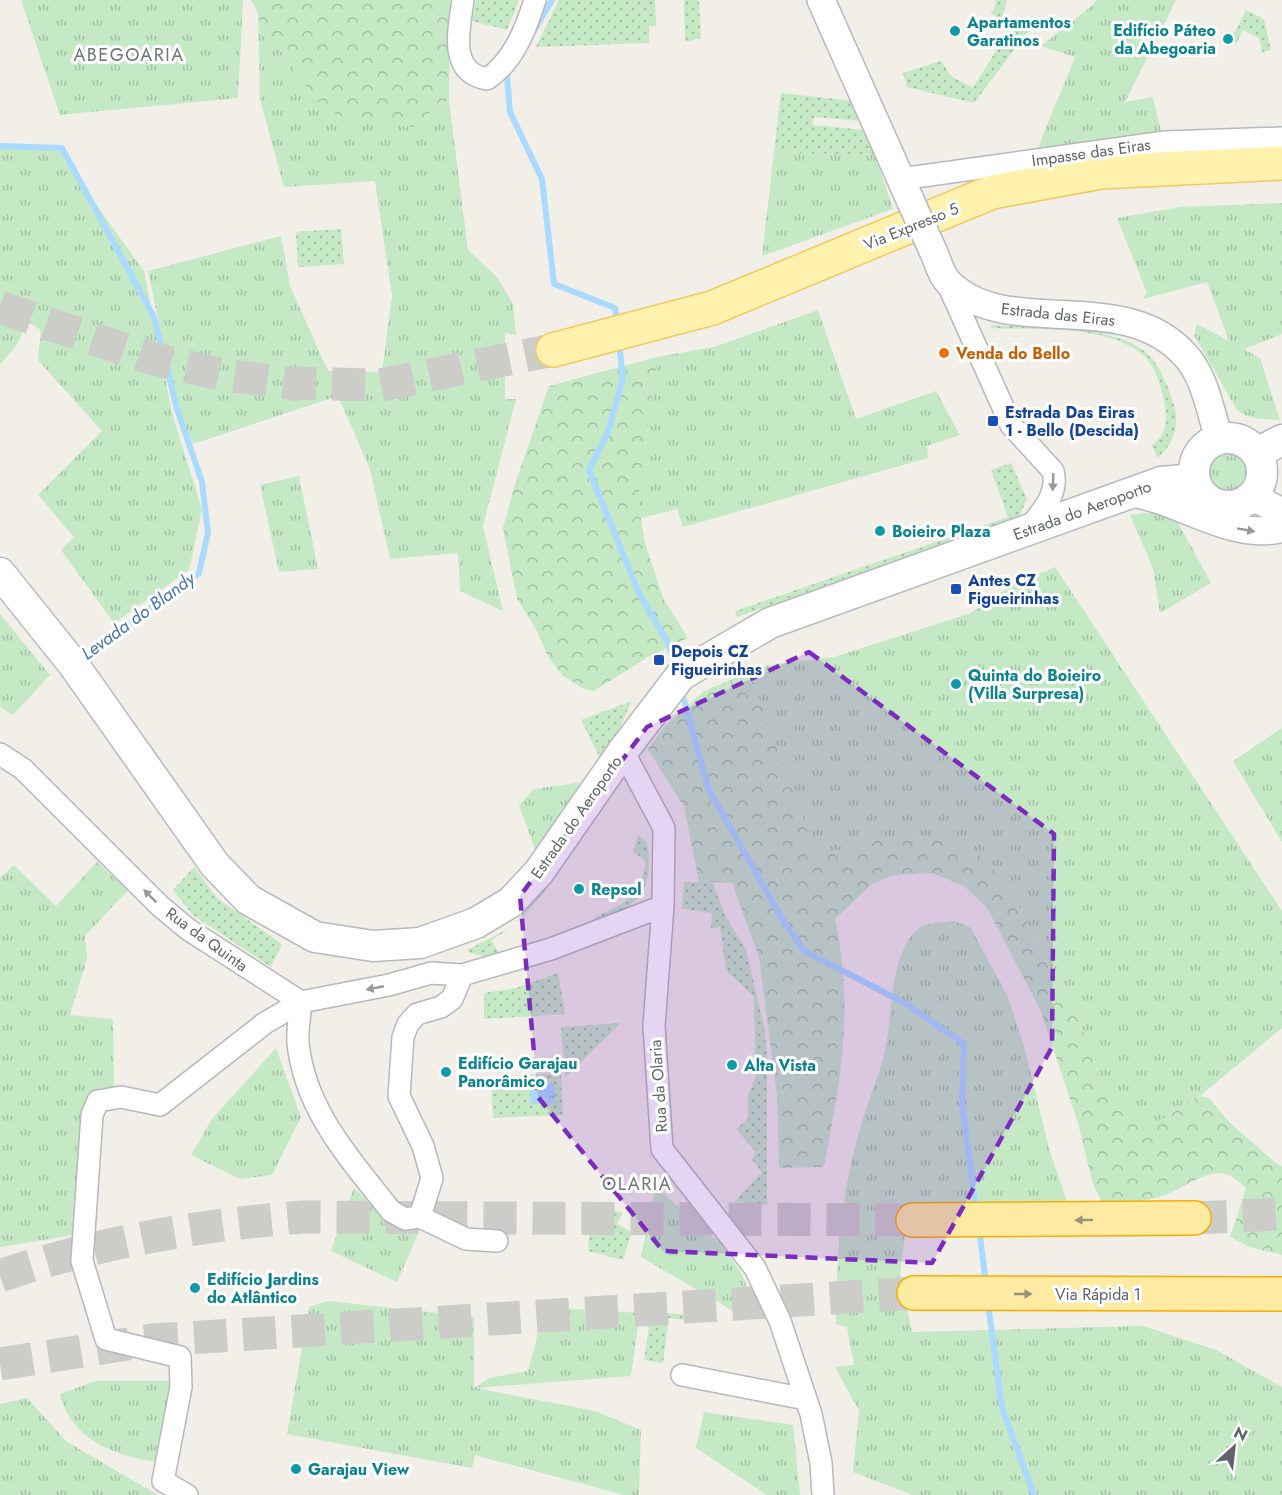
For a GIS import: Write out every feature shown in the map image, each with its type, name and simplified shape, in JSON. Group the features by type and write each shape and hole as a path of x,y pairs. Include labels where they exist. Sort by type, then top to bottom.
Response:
{"highway":[{"path":"913,1220 1194,1218"},
{"name":"Via Rápida 1","path":"914,1293 1282,1294"}],"main road":[{"name":"Via Expresso 5","path":"553,350 711,308 992,192 1101,172 1282,163"},
{"path":"1219,438 1239,439 1270,446 1262,465 1261,477 1251,496 1238,506 1216,505 1198,491 1194,479 1197,457 1204,448 1219,438"},
{"name":"Estrada do Aeroporto","path":"0,573 73,664 216,866 249,900 315,937 374,946 420,943 476,923 511,902 539,872 623,751 681,675 770,623 1030,527 1161,482 1194,479"}],"street":[{"path":"463,0 459,51 464,67 474,76 487,79 507,60 528,21 535,0"},
{"path":"821,0 1000,405 1024,441 1044,458 1053,471 1055,480 1048,504 1030,527"},
{"name":"Impasse das Eiras","path":"906,191 1165,142 1282,138"},
{"name":"Estrada das Eiras","path":"946,280 958,290 988,307 1106,317 1126,320 1158,332 1186,356 1202,384 1219,438"},
{"path":"1131,493 1164,499 1248,531 1265,532 1279,529 1282,525"},
{"path":"1251,496 1282,512"},
{"name":"Rua da Olaria","path":"623,751 664,828 663,906 654,1026 662,1149 755,1268 780,1321 806,1399 821,1463 823,1495"},
{"name":"Rua da Quinta","path":"0,754 23,769 160,906 189,930 301,1002"},
{"path":"188,1495 163,1481 181,1387 180,1357 106,1339 82,1261 92,1115 98,1101 121,1097 160,1106 265,1023 301,1002 389,985 431,973 462,975 551,949 663,906"},
{"path":"420,943 431,973"},
{"path":"420,1217 432,1178 423,1146 399,1096 403,1037 408,1024 417,1014 441,1007 452,999 462,975"},
{"path":"301,1002 298,1043 310,1094 330,1133 392,1211 405,1219 420,1217 465,1239 497,1241"},
{"path":"682,1375 806,1399"}],"highlighted area":[{"path":"809,652 1054,834 1052,1047 932,1263 663,1251 538,1097 520,896 647,727"}],"green space":[{"path":"21,0 243,0 238,98 60,115"},
{"path":"251,0 450,0 449,101 440,103 414,127 365,123 338,115 316,100 276,44 260,32 258,13"},
{"path":"476,0 519,0 507,30 472,21"},
{"path":"559,0 655,0 656,26 649,26 649,43 536,47"},
{"path":"684,0 699,0 701,38 685,42"},
{"path":"996,0 1007,0 1002,18 1029,30 974,103 907,87 903,73 941,61 951,76 973,88 1012,25 990,13 994,10"},
{"path":"1096,0 1176,0 1125,102 1153,97 1162,136 1038,150 1075,57 1041,46 1093,5"},
{"path":"1246,10 1264,19 1271,50 1262,52 1259,38 1243,30 1237,43 1231,40"},
{"path":"258,13 260,32 276,44 316,100 414,127 440,103 449,101 468,250 497,277 513,304 516,335 505,333 505,399 516,399 483,526 503,611 460,591 458,553 390,559 370,469 338,396 193,444 177,409 148,271 281,236 290,286 328,371 382,372 392,296 375,181 284,187 260,100"},
{"path":"781,93 854,101 861,121 814,117 812,125 864,130 875,155 774,152"},
{"path":"0,146 62,148 94,202 144,271 172,413 202,509 189,570 114,623 61,550 74,537 38,495 102,431 38,360 41,330 28,322 16,346 0,364"},
{"path":"774,152 875,155 893,209 762,256"},
{"path":"1282,203 1282,334 1244,349 1260,358 1280,420 1252,417 1237,410 1194,335 1197,324 1229,341 1207,282 1143,299 1147,293 1117,218 1180,207"},
{"path":"341,229 344,264 298,267 296,232"},
{"path":"818,310 856,419 936,391 960,435 927,446 928,458 683,527 677,509 641,518 638,502 657,357 714,347"},
{"path":"991,325 1054,328 1101,333 1122,339 1140,348 1160,370 1174,405 1176,427 1168,447 1157,458 1152,445 1158,440 1166,425 1164,400 1153,367 1146,358 1131,347 1114,339 1094,334 1051,329 991,328"},
{"path":"657,357 638,502 645,543 663,598 688,638 648,657 594,691 584,689 563,676 548,657 536,629 517,599 503,528 516,481 549,386"},
{"path":"1233,447 1245,453 1250,461 1250,479 1245,487 1237,492 1223,493 1215,490 1208,483 1205,465 1208,457 1215,450"},
{"path":"1011,463 1027,499 1019,517 737,617 735,611 1008,517 991,470"},
{"path":"299,476 318,569 279,572 260,485"},
{"path":"1153,512 1175,517 1211,583 1160,613 1153,568 1130,515"},
{"path":"1055,567 1282,911 1282,1028 1200,1096 1185,1103 1157,1123 1130,1115 1103,1087 1082,1027 1004,878 969,847 930,837 878,839 831,852 815,852 750,672 769,665 834,657 971,613 1011,586"},
{"path":"0,614 50,675 13,715 0,707"},
{"path":"750,672 815,852 831,852 878,839 930,837 969,847 1004,878 1082,1027 1103,1087 1130,1115 1157,1123 1185,1103 1200,1096 1209,1098 1229,1122 1282,1166 1282,1255 1249,1247 1230,1237 1246,1189 1226,1175 1217,1173 1208,1175 1152,1199 1103,1205 1092,1181 1078,1123 1040,1009 987,908 964,886 932,873 894,875 872,884 835,919 844,983 843,1044 836,1104 824,1167 779,1168 777,1095 759,957 732,883 699,882 684,807 648,749 666,725 704,691"},
{"path":"632,701 603,764 581,720"},
{"path":"1282,728 1282,842 1233,761"},
{"path":"598,780 542,868 519,805 534,789"},
{"path":"638,835 647,842 649,871 646,883 641,893 624,910 598,923 595,917 623,903 636,891 640,883 646,861 633,852"},
{"path":"97,862 128,890 85,936 87,959 70,1015 113,1019 114,1088 83,1111 80,1234 0,1247 0,878 14,865 56,906"},
{"path":"194,867 217,898 282,944 271,967 193,915 173,890"},
{"path":"684,882 712,882 726,917 746,950 764,1026 767,1053 767,1205 735,1201 762,1172 752,1160 756,1152 736,1129 748,1119 748,1096 756,1076 754,997 726,970 720,927 711,928 712,913 682,909"},
{"path":"547,885 540,898 515,924"},
{"path":"953,921 970,927 1008,997 1024,1046 1050,1152 1069,1207 908,1211 900,1274 912,1332 1143,1326 1216,1350 1282,1387 1282,1495 913,1495 853,1472 859,1411 835,1367 854,1365 847,1327 836,1324 837,1275 848,1177 863,1119 885,1051 895,977 904,949 911,936 920,928 930,924"},
{"path":"508,929 491,940 499,953 483,956 467,950"},
{"path":"558,973 565,1014 484,1019 484,993 516,988"},
{"path":"621,1023 565,1078 561,1027"},
{"path":"276,1048 301,1117 272,1175 240,1179 191,1155 212,1119"},
{"path":"561,1073 563,1115 493,1118 491,1077"},
{"path":"656,1187 722,1245 743,1276 757,1315 735,1312 641,1257"},
{"path":"354,1188 380,1213 418,1234 397,1282 331,1251"},
{"path":"601,1206 623,1213 617,1224 632,1232 623,1260 588,1251 590,1226"},
{"path":"328,1301 474,1317 474,1388 489,1378 528,1371 536,1342 541,1307 640,1313 631,1376 476,1388 595,1411 641,1430 639,1495 624,1495 475,1455 472,1468 287,1434 309,1307"},
{"path":"651,1311 702,1317 701,1322 669,1318 663,1363 644,1360"},
{"path":"96,1381 173,1381 163,1463 130,1457 100,1445 75,1425 66,1411 60,1394"},
{"path":"27,1398 67,1442 158,1495 0,1495 0,1404"},
{"path":"704,1412 793,1425 800,1495 767,1495 696,1448"}],"water":[{"path":"554,1083 555,1103 531,1104 530,1084"}],"waterway":[{"path":"531,36 552,0"},
{"path":"510,70 507,75 510,112 542,179 554,284 615,308 617,324"},
{"name":"Levada do Blandy","path":"0,146 62,148 154,317 177,409 202,482 208,533 199,573 80,659"},
{"path":"619,343 623,378 608,432 589,470 638,591 668,643 675,667"},
{"path":"682,692 708,788 781,917 804,951 903,1002 964,1044 962,1104 976,1209"},
{"path":"979,1228 986,1284"},
{"path":"988,1303 1002,1408 1034,1495"}],"tunnel":[{"path":"0,307 150,358 219,374 286,383 381,385 553,350"},
{"path":"1194,1218 1282,1214"},
{"path":"0,1276 112,1244 188,1230 303,1217 913,1220"},
{"path":"0,1364 153,1340 914,1293"}],"place":[{"name":"Apartamentos Garatinos","path":"955,31"},
{"name":"Edifício Páteo da Abegoaria","path":"1228,39"},
{"name":"Venda do Bello","path":"944,353"},
{"name":"Estrada Das Eiras 1 - Bello (Descida)","path":"993,421"},
{"name":"Boieiro Plaza","path":"880,531"},
{"name":"Antes CZ Figueirinhas","path":"956,589"},
{"name":"Depois CZ Figueirinhas","path":"659,660"},
{"name":"Quinta do Boieiro (Villa Surpresa)","path":"956,684"},
{"name":"Repsol","path":"579,889"},
{"name":"Alta Vista","path":"732,1065"},
{"name":"Edifício Garajau Panorâmico","path":"446,1072"},
{"name":"Edifício Jardins do Atlântico","path":"195,1288"},
{"name":"Garajau View","path":"296,1469"}],"district":[{"name":"ABEGOARIA","path":"129,55"},
{"name":"OLARIA","path":"637,1184"}]}
